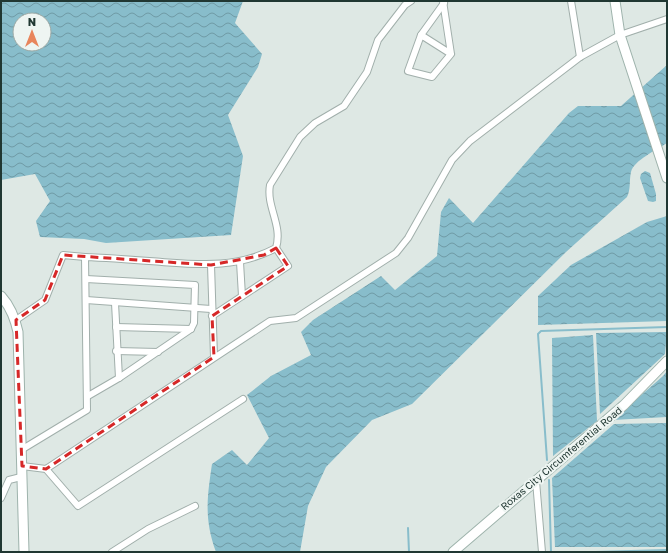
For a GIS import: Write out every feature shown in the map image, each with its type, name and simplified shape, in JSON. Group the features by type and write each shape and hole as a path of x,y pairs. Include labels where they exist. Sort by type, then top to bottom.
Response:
{"main road":[{"path":"615,1 620,35 667,178"},
{"path":"1,296 9,305 16,320 18,332 24,552"},
{"name":"Roxas City Circumferential Road","path":"453,552 475,531 536,481 624,405 667,361"}],"street":[{"path":"16,320 45,300 63,256 211,265 240,262 264,255 276,248 279,238 278,226 269,194 270,184 300,137 315,123 344,106 367,72 378,40 405,5 411,1"},
{"path":"571,1 580,58"},
{"path":"443,2 451,54 432,77 408,71 421,35 443,2"},
{"path":"22,466 46,469 270,321 296,318 396,253 408,238 452,160 470,141 580,58 620,35 667,18"},
{"path":"421,35 451,54"},
{"path":"212,316 288,266 276,248"},
{"path":"21,450 87,410 85,257"},
{"path":"240,262 242,296"},
{"path":"211,265 214,357"},
{"path":"86,279 195,285 194,323 191,329 119,378 88,396"},
{"path":"86,300 212,309"},
{"path":"115,303 116,351 119,378"},
{"path":"116,327 191,329"},
{"path":"116,351 158,352"},
{"path":"46,469 78,506 243,399"},
{"path":"1,498 9,480 21,476"},
{"path":"536,481 542,552"},
{"path":"112,552 148,529 195,506"}],"highlighted area":[{"path":"276,248 288,266 212,316 214,357 46,469 22,466 16,320 45,300 63,255 211,265 264,255"}],"water":[{"path":"1,1 243,1 235,23 262,54 258,67 228,115 243,156 231,235 106,243 84,239 40,237 36,221 50,201 35,174 1,180"},
{"path":"667,65 667,143 636,163 631,172 627,197 566,252 412,404 372,420 326,467 308,506 300,552 216,552 208,519 208,498 212,464 232,450 247,465 269,438 247,395 271,376 311,355 301,332 313,320 381,276 395,290 437,256 441,212 449,198 473,223 569,113 578,106 621,106"},
{"path":"645,171 650,173 656,194 656,201 653,202 648,201 640,178 641,174"},
{"path":"667,216 667,321 538,325 538,296 571,265 647,222"},
{"path":"667,332 665,354 600,414 596,333"},
{"path":"593,335 597,421 553,456 552,338"},
{"path":"667,371 667,417 613,420 663,376"},
{"path":"667,423 667,547 555,547 552,478 614,424"}],"waterway":[{"path":"547,460 538,334 541,331 667,327"},
{"path":"549,480 551,552"},
{"path":"408,528 409,552"},
{"path":"595,552 667,550"}]}
